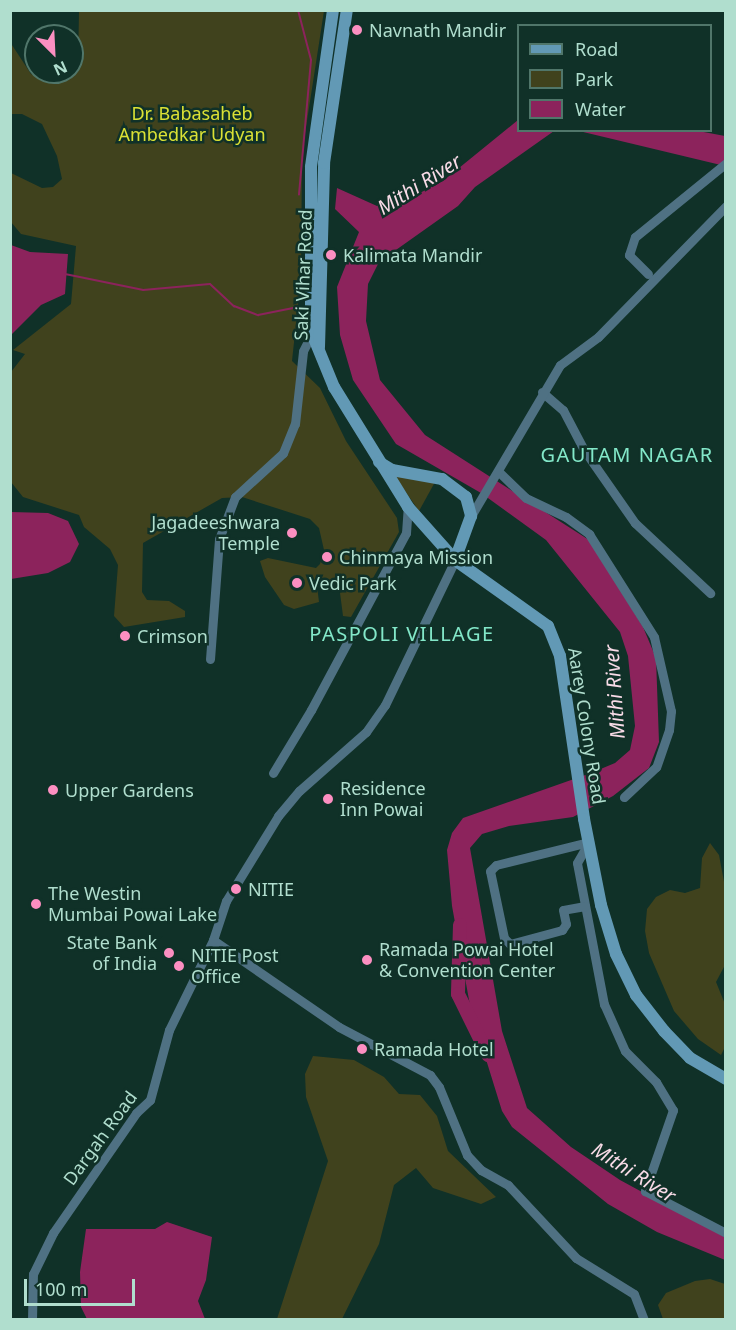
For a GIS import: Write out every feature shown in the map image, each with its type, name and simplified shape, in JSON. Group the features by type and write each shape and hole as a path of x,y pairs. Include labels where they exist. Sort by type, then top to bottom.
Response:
{"main road":[{"name":"Saki Vihar Road","path":"319,350 316,330 310,199 315,139 333,10"},
{"name":"Saki Vihar Road","path":"316,330 328,141 346,10"},
{"path":"315,139 328,141"},
{"path":"310,199 324,200"},
{"name":"Aarey Colony Road","path":"319,350 327,373 375,459 408,507 455,560 548,626 560,656 584,819 604,915 616,954 636,995 690,1058 726,1079"},
{"path":"375,459 392,470 442,479 465,497 471,516 455,560"}],"street":[{"path":"648,274 629,255 635,237 726,163"},
{"path":"471,516 480,505 542,392 560,365 598,337 726,206"},
{"path":"210,659 219,539 235,497 283,453 295,424 303,351 316,330"},
{"path":"542,392 563,410 584,450 634,523 710,592"},
{"path":"498,474 526,498 566,517 589,534 654,637 671,711 669,729 656,767 624,797"},
{"path":"273,772 311,710 406,533 408,507"},
{"path":"455,560 385,705 366,732 299,791 278,816 226,901 213,940 339,1027 430,1075 439,1087 467,1155 481,1170 508,1185 576,1258 634,1294 644,1320"},
{"path":"589,842 577,863 602,992 615,1033 626,1051 656,1082 673,1110 645,1191 685,1215 726,1233"},
{"path":"585,906 563,910 566,924 562,930 510,944 504,938 490,871 496,865 589,842"},
{"name":"Dargah Road","path":"32,1320 33,1274 53,1233 136,1113 150,1100 169,1030 213,940"}],"green space":[{"name":"Dr. Babasaheb Ambedkar Udyan","path":"79,11 324,11 302,153 301,277 292,361 320,388 346,441 397,518 399,532 351,617 343,616 339,585 332,580 323,580 317,586 319,602 294,609 284,605 265,577 260,561 268,558 316,568 320,564 324,550 319,528 310,519 242,497 222,498 143,543 142,592 147,600 169,601 185,611 185,617 124,627 114,616 118,565 110,549 84,527 79,515 23,497 11,482 11,372 25,354 13,350 71,304 76,246 21,234 11,222 11,173 42,188 53,187 62,179 57,156 42,124 22,114 11,114 10,42 24,63 24,84 84,84 84,24 79,24"},
{"path":"394,475 435,482 419,511"},
{"path":"710,843 719,855 725,887 725,965 716,982 725,1004 725,1047 721,1055 698,1039 674,1011 649,953 645,931 647,909 656,897 670,890 685,893 700,888 702,858"},
{"path":"313,1056 354,1060 384,1077 399,1094 420,1095 437,1116 448,1151 496,1197 481,1204 433,1188 416,1168 394,1185 379,1244 342,1319 277,1319 328,1161 306,1097 305,1074"},
{"path":"710,1279 725,1284 725,1319 663,1319 658,1305 666,1293 695,1281"}],"water":[{"path":"517,121 517,132 553,132 475,187 458,206 379,262 368,284 366,321 380,380 425,435 589,540 643,627 656,658 659,742 649,768 613,796 573,817 509,826 482,834 470,848 502,1031 527,1108 571,1147 620,1180 725,1237 725,1260 657,1232 608,1204 512,1127 502,1111 471,1011 452,906 447,850 452,833 463,818 615,763 630,750 635,726 628,656 620,632 546,540 481,493 396,444 353,380 340,335 337,287 359,232 335,209 337,188 377,206 404,188 410,198 443,181"},
{"path":"583,132 704,132 725,136 725,166"},
{"path":"11,245 30,252 68,254 65,294 41,305 11,335"},
{"path":"11,512 48,513 68,521 79,544 70,562 48,573 11,579"},
{"path":"167,1222 212,1237 206,1280 198,1301 205,1319 87,1319 81,1307 80,1272 86,1229 155,1229"}],"waterway":[{"path":"298,10 311,60 299,194"},
{"path":"65,274 143,290 210,284 234,306 258,315 298,307"},
{"name":"Mithi River","path":"460,925 458,994 488,1055"}],"place":[{"name":"Navnath Mandir","path":"357,30"},
{"name":"Kalimata Mandir","path":"331,255"},
{"name":"Jagadeeshwara Temple","path":"292,533"},
{"name":"Chinmaya Mission","path":"327,557"},
{"name":"Vedic Park","path":"297,583"},
{"name":"Crimson","path":"125,636"},
{"name":"Upper Gardens","path":"53,790"},
{"name":"Residence Inn Powai","path":"328,799"},
{"name":"NITIE","path":"236,889"},
{"name":"The Westin Mumbai Powai Lake","path":"36,904"},
{"name":"State Bank of India","path":"169,953"},
{"name":"Ramada Powai Hotel & Convention Center","path":"367,960"},
{"name":"NITIE Post Office","path":"179,966"},
{"name":"Ramada Hotel","path":"362,1049"}],"district":[{"name":"GAUTAM NAGAR","path":"627,454"},
{"name":"PASPOLI VILLAGE","path":"402,633"}]}
